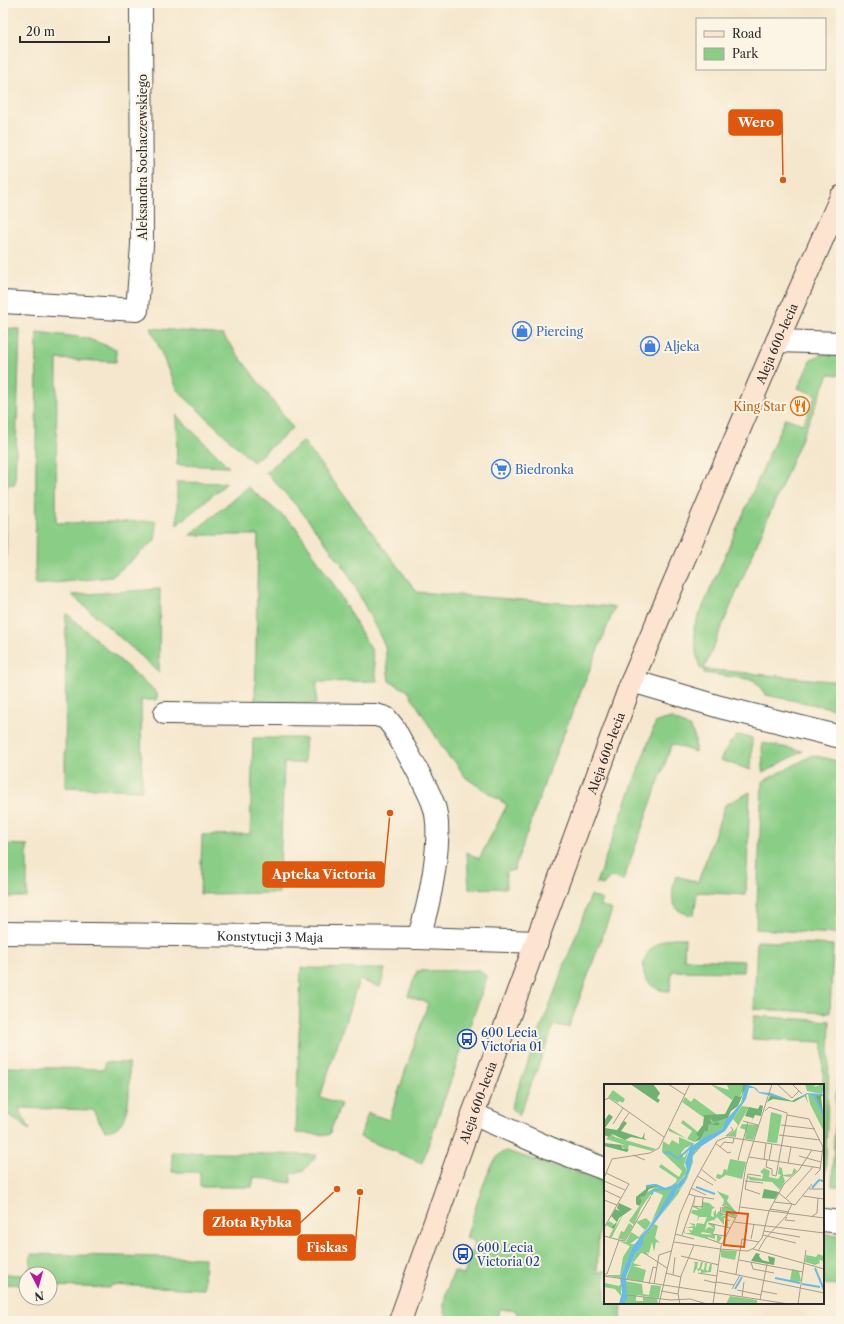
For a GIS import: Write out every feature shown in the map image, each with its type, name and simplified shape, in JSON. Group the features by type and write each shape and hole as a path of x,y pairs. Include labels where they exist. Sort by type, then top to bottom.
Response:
{"main road":[{"name":"Aleja 600-lecia","path":"404,1320 473,1114 632,681 776,341 841,197"}],"street":[{"name":"Aleksandra Sochaczewskiego","path":"3,302 137,310 142,245 141,3"},
{"path":"776,341 841,343"},
{"path":"632,681 720,707 841,737"},
{"path":"165,713 376,715 386,718 394,728 434,804 438,825 430,896 425,920 418,938"},
{"name":"Konstytucji 3 Maja","path":"3,933 418,938 537,942"},
{"path":"473,1114 552,1149 604,1168"},
{"path":"824,1220 841,1222"}],"green space":[{"path":"3,328 20,329 15,484 7,485 6,564 3,564"},
{"path":"151,328 223,335 293,428 253,462 176,389"},
{"path":"37,332 86,338 116,349 116,362 57,359 56,523 156,521 155,540 112,577 35,585"},
{"path":"824,354 841,355 841,375 829,374 704,669 841,682 841,710 766,695 754,680 704,673 704,670 700,668 696,652 694,627 785,418 803,424 816,395 798,388 811,359"},
{"path":"176,415 229,467 177,465"},
{"path":"303,441 417,592 615,607 548,773 514,870 506,872 506,888 469,889 467,852 479,859 507,805 466,778 453,759 449,758 408,691 389,681 385,646 347,571 302,512 266,472"},
{"path":"177,482 227,483 177,525"},
{"path":"248,487 295,526 332,582 372,651 377,681 317,682 316,704 255,702 258,535 190,535"},
{"path":"160,589 159,672 72,595"},
{"path":"66,613 157,693 157,700 141,700 142,790 65,787"},
{"path":"671,718 691,728 695,739 695,752 672,744 623,881 611,876 603,885 596,883 656,722"},
{"path":"738,735 752,738 751,770 720,760 729,744"},
{"path":"253,738 306,738 304,763 284,763 279,893 200,894 202,835 250,834"},
{"path":"762,743 803,751 763,773"},
{"path":"813,755 841,762 835,934 756,929 762,782"},
{"path":"750,792 746,895 697,892 694,915 686,914 680,911 673,902 672,897 676,876 698,882 725,805"},
{"path":"3,844 27,845 27,897 3,897"},
{"path":"591,895 602,900 600,905 612,910 569,1027 554,1025 519,1116 511,1108"},
{"path":"674,938 685,938 684,959 744,961 743,972 672,971 670,991 658,989 649,983 645,975 644,966 646,957 652,948 661,941"},
{"path":"757,941 833,945 830,1013 754,1009"},
{"path":"301,968 385,969 380,987 359,980 320,1097 341,1104 329,1135 296,1133"},
{"path":"479,970 487,977 422,1163 360,1137 368,1113 389,1120 428,1003 408,996 417,971"},
{"path":"754,1016 830,1021 824,1188 823,1042 752,1039"},
{"path":"105,1062 129,1063 128,1104 121,1123 114,1129 105,1131 93,1110 19,1108 30,1130 3,1111 3,1067 105,1069"},
{"path":"837,1079 841,1079 841,1186 832,1186"},
{"path":"579,1144 604,1153 604,1158 583,1151"},
{"path":"506,1151 601,1180 597,1273 604,1270 604,1304 622,1304 621,1321 517,1321 517,1311 500,1309 495,1321 451,1321 447,1316 444,1310 444,1304 447,1290 454,1271 464,1275 475,1242 466,1238 480,1195 493,1162"},
{"path":"172,1152 317,1155 304,1170 291,1174 291,1183 254,1177 252,1187 200,1187 200,1172 172,1172"},
{"path":"824,1234 841,1235 841,1285 824,1284"},
{"path":"31,1254 205,1258 204,1289 111,1285 110,1288 58,1286 58,1266 30,1266"},
{"path":"3,1274 18,1275 18,1285 3,1284"}],"place":[{"name":"Wero","path":"783,180"},
{"name":"Piercing","path":"522,331"},
{"name":"Aljeka","path":"650,346"},
{"name":"King Star","path":"800,406"},
{"name":"Biedronka","path":"501,469"},
{"name":"Apteka Victoria","path":"390,813"},
{"name":"600 Lecia Victoria 01","path":"467,1039"},
{"name":"Złota Rybka","path":"337,1189"},
{"name":"Fiskas","path":"360,1192"},
{"name":"600 Lecia Victoria 02","path":"463,1254"}]}
